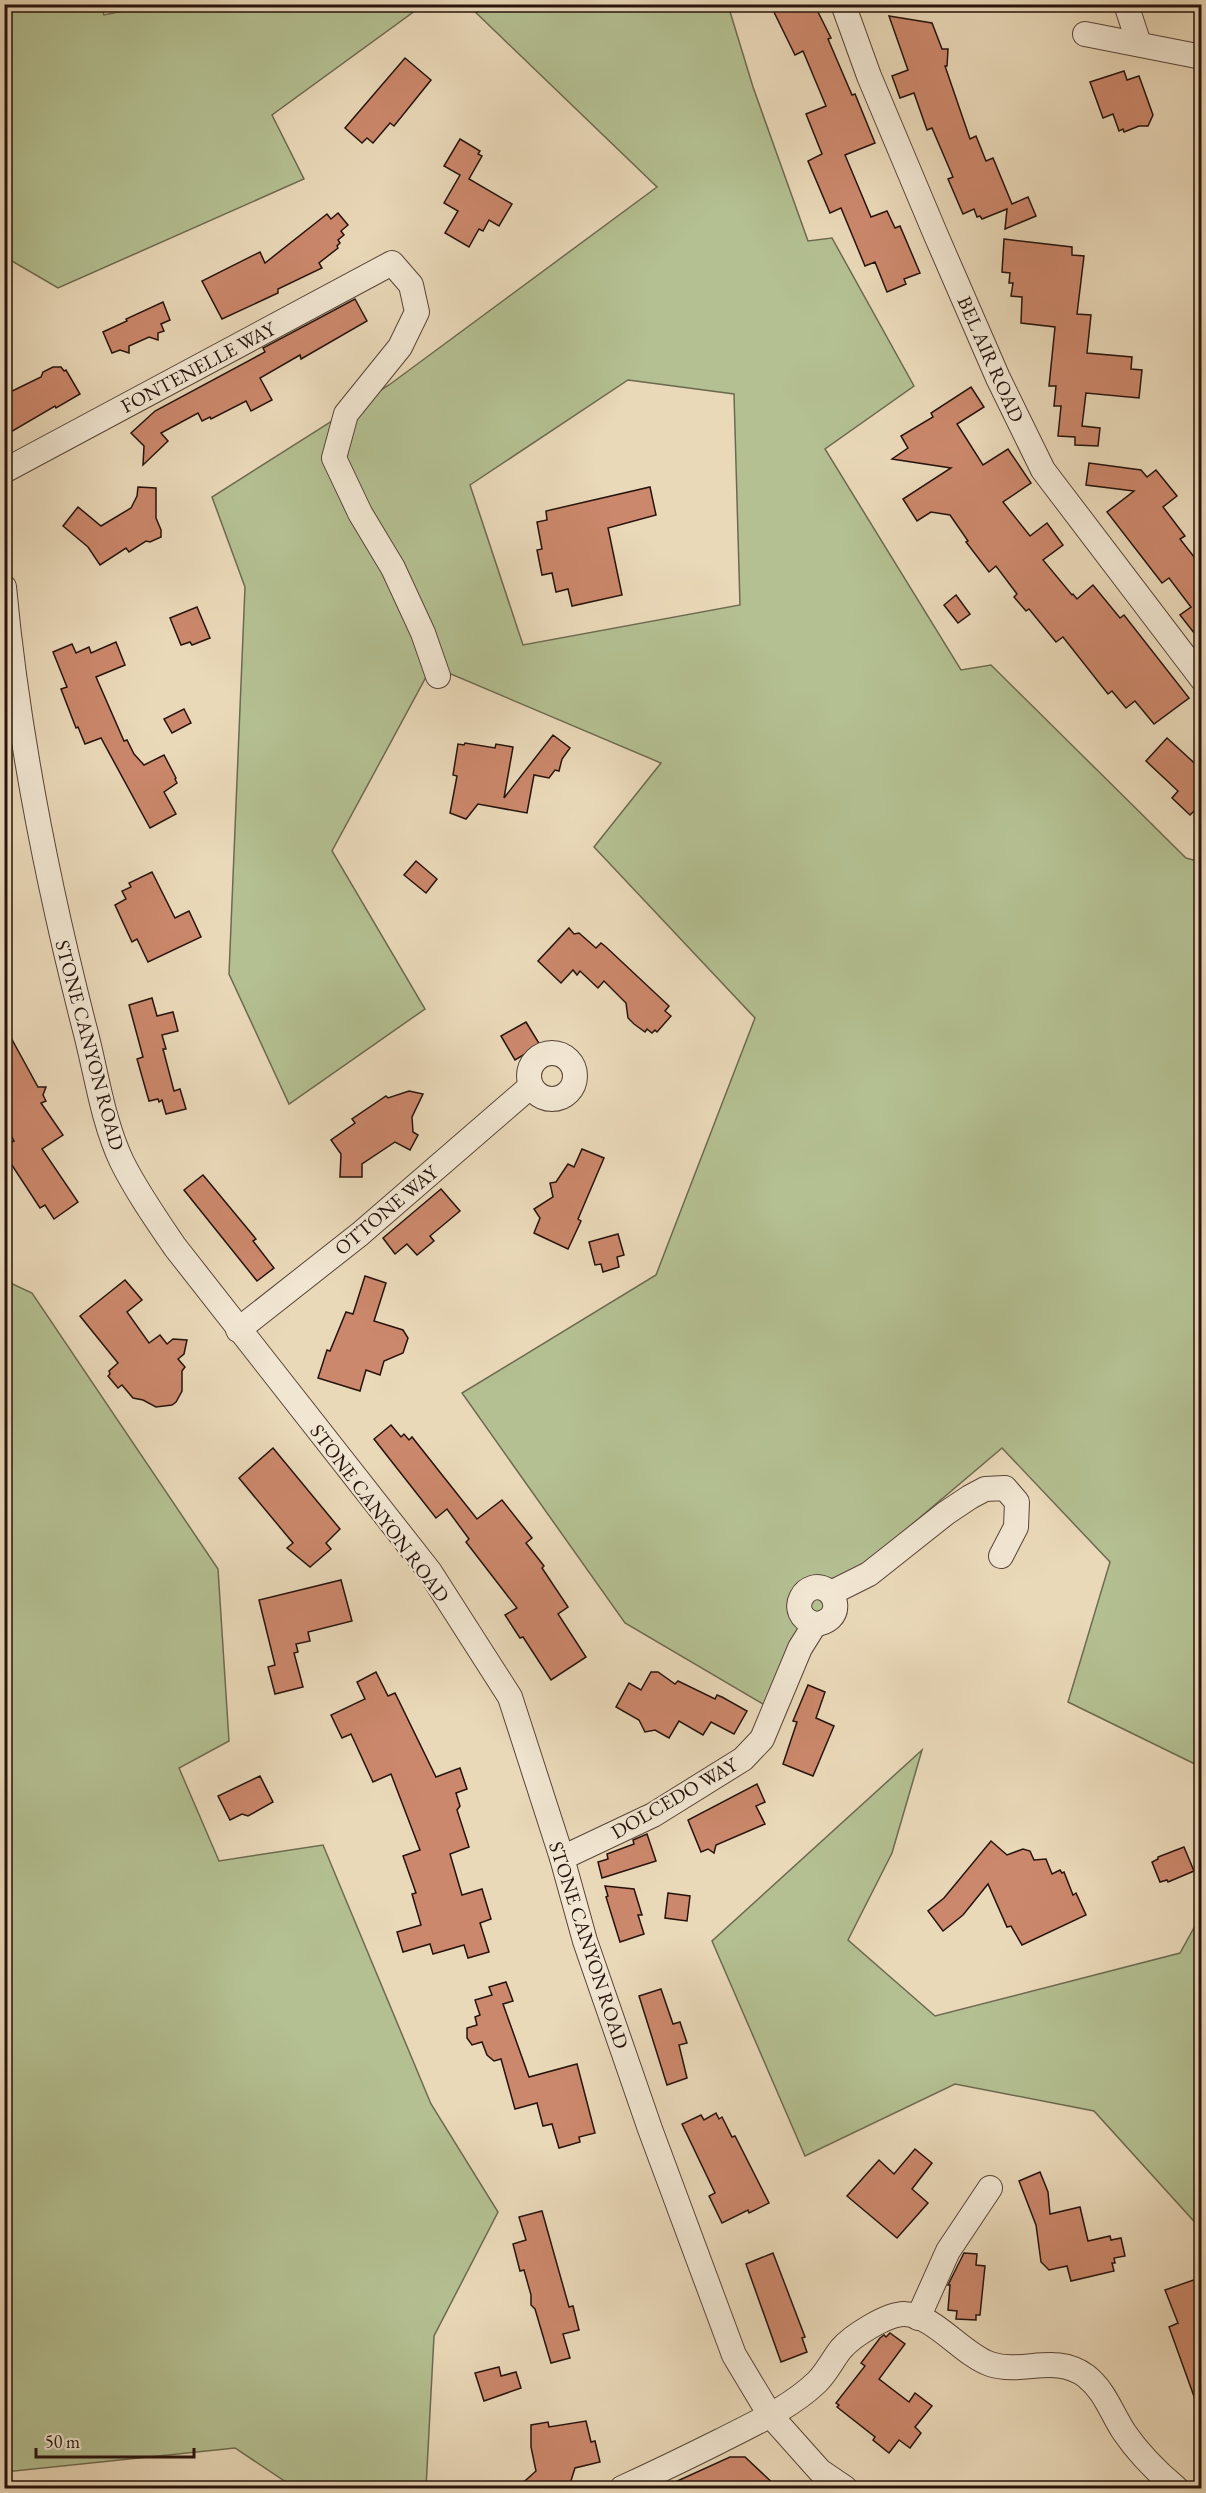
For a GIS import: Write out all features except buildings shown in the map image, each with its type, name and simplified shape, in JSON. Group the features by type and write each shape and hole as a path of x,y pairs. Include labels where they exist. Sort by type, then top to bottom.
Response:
{"street":[{"name":"BEL AIR ROAD","path":"843,4 869,76 935,233 998,378 1043,470 1202,679"},
{"path":"1126,4 1139,44"},
{"path":"1085,34 1202,57"},
{"name":"FONTENELLE WAY","path":"4,471 392,263 411,285 417,312 400,346 346,414 333,458 360,513 393,568 423,633 438,676"},
{"name":"STONE CANYON ROAD","path":"4,587 11,656 30,787 58,922 109,1123 121,1160 143,1200 174,1247 430,1572 510,1697 562,1858 585,1941 706,2286 734,2355 770,2415 820,2470 845,2488"},
{"name":"OTTONE WAY","path":"238,1330 360,1233 531,1086"},
{"name":"DOLCEDO WAY","path":"562,1858 653,1815 743,1759 762,1739 800,1648 815,1624 828,1621 833,1614 835,1602 831,1593 869,1574 946,1513 985,1489 1005,1488 1017,1502 1016,1527 1001,1556"},
{"path":"918,2318 948,2251 990,2188"},
{"path":"622,2488 790,2403 818,2381 843,2346 888,2317 904,2314 918,2318 988,2363 1008,2368 1042,2364 1064,2365 1083,2374 1099,2387 1123,2430 1145,2461 1176,2488"}],"green space":[{"path":"5,5 101,5 104,15 153,5 423,5 272,115 304,179 58,288 5,257"},
{"path":"468,5 728,5 753,87 808,241 832,238 914,386 825,449 961,670 991,665 1186,858 1201,862 1201,1767 1068,1702 1110,1562 1002,1448 831,1593 775,1711 625,1623 462,1393 656,1275 755,1018 594,847 661,763 432,666 332,851 425,1009 289,1104 229,974 245,587 212,497 389,385 657,187","holes":["628,380 734,394 740,605 523,645 470,485"]},
{"path":"4,1280 32,1293 218,1569 229,1741 179,1768 219,1861 323,1845 431,2104 498,2212 434,2336 426,2488 295,2488 235,2448 5,2472"},
{"path":"922,1750 892,1853 848,1940 935,2016 1180,1953 1201,1915 1201,2229 1094,2111 955,2084 805,2156 712,1941"}]}
